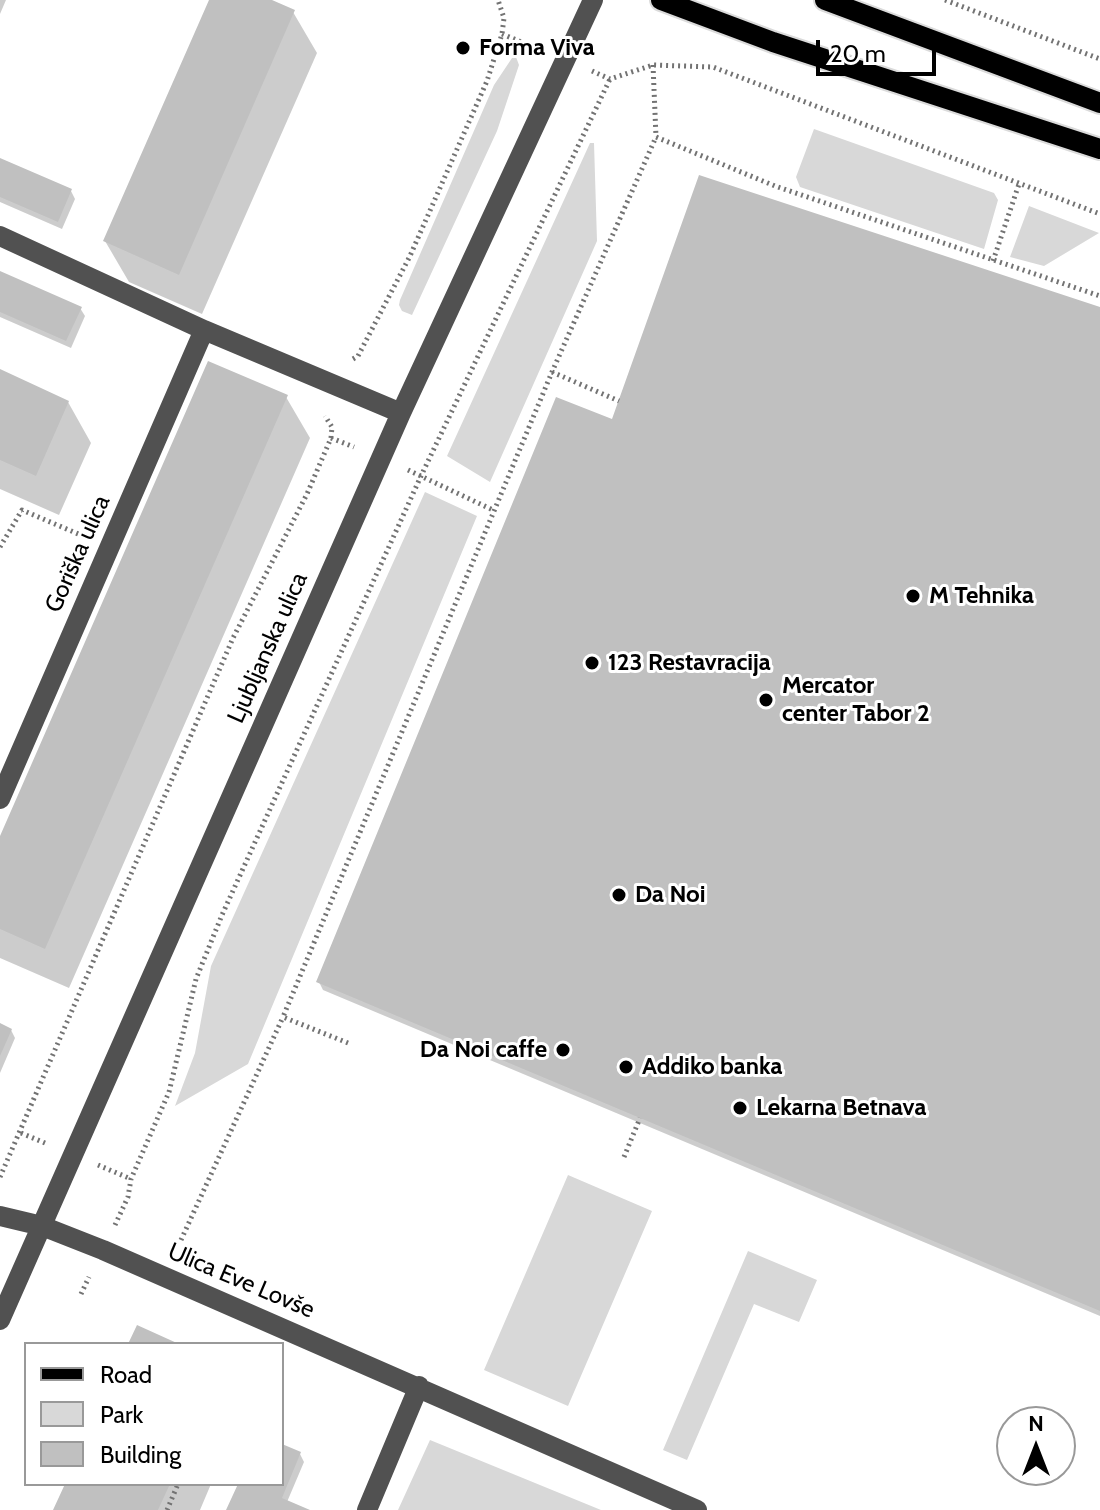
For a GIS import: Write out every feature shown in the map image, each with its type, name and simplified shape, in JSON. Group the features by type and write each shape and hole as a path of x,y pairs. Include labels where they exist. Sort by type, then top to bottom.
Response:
{"main road":[{"path":"661,0 773,42 1100,149"},
{"path":"825,0 1100,103"}],"street":[{"name":"Ljubljanska ulica","path":"0,1320 380,458 593,0"},
{"path":"0,236 204,330 401,413"},
{"name":"Goriška ulica","path":"0,799 204,330"},
{"path":"0,1216 42,1226"},
{"name":"Ulica Eve Lovše","path":"42,1226 419,1386 697,1510"},
{"path":"367,1510 419,1386"}],"path":[{"path":"0,1177 233,638 307,494 331,438 332,427 322,413 347,363 358,356 410,256 487,81 502,34 504,18 498,0"},
{"path":"945,0 1100,59"},
{"path":"502,34 565,59"},
{"path":"181,1240 283,1017 493,510 656,137 653,65"},
{"path":"103,1250 128,1197 131,1179 169,1092 196,979 222,915 421,476 610,79 653,65 713,67 756,86 1100,214"},
{"path":"656,137 775,186 1100,296"},
{"path":"993,261 1019,184"},
{"path":"552,372 619,401"},
{"path":"331,438 493,510"},
{"path":"0,547 22,510 110,547"},
{"path":"283,1017 348,1043"},
{"path":"624,1157 640,1118"},
{"path":"167,1510 177,1486"}],"green space":[{"path":"516,57 519,65 497,131 412,315 402,311 400,300 494,85 512,58"},
{"path":"814,129 994,193 998,200 984,249 800,187 796,177"},
{"path":"590,143 594,143 597,241 490,482 447,456"},
{"path":"1029,206 1099,233 1044,266 1010,257"},
{"path":"425,492 477,516 248,1064 175,1106 195,1053 211,966"},
{"path":"568,1175 652,1211 568,1406 484,1370"},
{"path":"748,1251 817,1280 799,1322 754,1304 687,1460 663,1450"},
{"path":"430,1440 601,1510 398,1510"}],"building":[{"path":"209,0 272,0 295,10 179,275 103,241"},
{"path":"0,158 72,189 58,222 0,197"},
{"name":"Mercator center Tabor 2","path":"699,175 1100,307 1100,1311 316,982 556,397 612,419"},
{"path":"0,271 82,307 66,341 0,312"},
{"path":"208,361 288,395 45,949 0,929 0,836"},
{"path":"0,369 69,401 36,476 0,460"},
{"path":"0,1023 12,1029 0,1056"},
{"path":"137,1325 175,1342 129,1342"},
{"path":"284,1445 301,1452 282,1498 310,1510 226,1510 237,1486 284,1486"},
{"path":"64,1486 169,1486 158,1510 53,1510"}],"place":[{"name":"Forma Viva","path":"463,48"},
{"name":"M Tehnika","path":"913,596"},
{"name":"123 Restavracija","path":"592,663"},
{"name":"Mercator center Tabor 2","path":"766,700"},
{"name":"Da Noi","path":"619,895"},
{"name":"Da Noi caffe","path":"563,1050"},
{"name":"Addiko banka","path":"626,1067"},
{"name":"Lekarna Betnava","path":"740,1108"}]}
